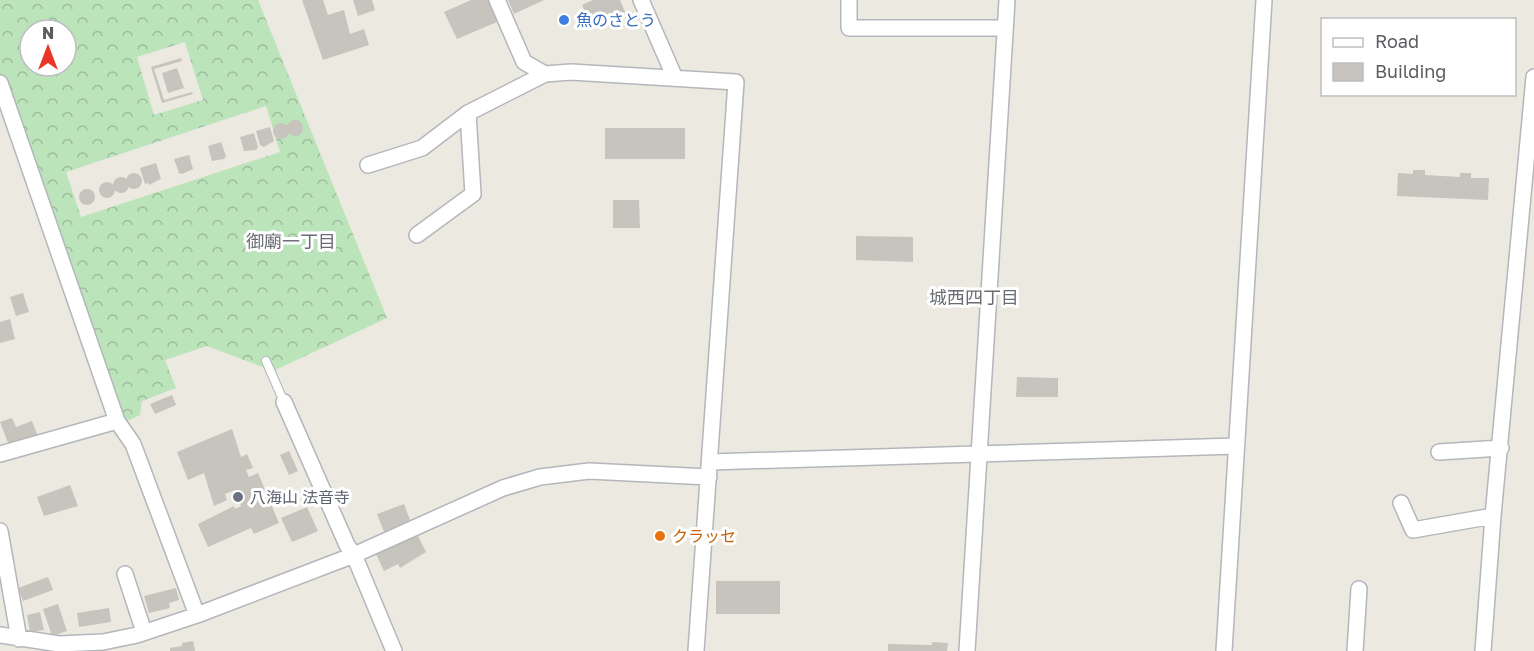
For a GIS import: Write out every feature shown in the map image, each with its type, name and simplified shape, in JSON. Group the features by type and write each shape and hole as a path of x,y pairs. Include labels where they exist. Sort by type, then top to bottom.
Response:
{"street":[{"path":"497,0 524,62 545,74"},
{"path":"641,0 675,78"},
{"path":"849,0 849,28 1005,28"},
{"path":"967,651 1007,0"},
{"path":"1224,651 1264,0"},
{"path":"368,165 422,148 468,113 545,74 571,72 736,82 696,651"},
{"path":"1483,651 1493,516 1534,77"},
{"path":"0,83 117,421 133,444 198,615"},
{"path":"417,235 472,194 468,113"},
{"path":"284,402 347,545 354,555 394,651"},
{"path":"0,454 117,421"},
{"path":"0,635 58,644 103,642 144,632 198,615 354,555 503,488 540,477 589,471 709,469 1236,446"},
{"path":"1439,452 1501,447"},
{"path":"1401,503 1413,530 1493,516"},
{"path":"0,531 19,639"},
{"path":"124,574 144,632"},
{"path":"1355,651 1359,589"}],"lane":[{"path":"266,361 284,402"}],"green space":[{"path":"0,0 258,0 387,318 273,371 207,346 165,360 176,388 142,401 140,415 123,423 0,76","holes":["185,42 203,100 154,115 137,57","266,106 280,152 81,217 66,172"]}],"building":[{"path":"302,0 323,0 328,15 344,10 350,34 364,29 369,45 323,60"},
{"path":"353,0 372,0 375,10 358,16"},
{"path":"471,0 488,0 497,22 457,39 444,12"},
{"path":"508,0 544,0 514,14"},
{"path":"593,0 620,0 626,14 619,17 621,22 609,28 607,22 592,29 582,5"},
{"path":"181,58 182,61 154,69 164,100 192,92 193,94 162,103 151,67"},
{"path":"177,68 184,88 168,93 162,73"},
{"path":"295,120 303,128 295,136 287,128"},
{"path":"281,123 289,131 281,139 273,131"},
{"path":"270,127 274,141 264,147 260,145 256,131"},
{"path":"605,128 685,128 685,159 605,159"},
{"path":"254,133 258,147 256,150 244,151 240,137"},
{"path":"221,142 226,156 224,159 212,161 208,146"},
{"path":"189,155 193,169 179,173 174,159"},
{"path":"156,163 161,179 149,185 145,184 140,168"},
{"path":"1413,170 1425,170 1425,175 1460,177 1460,173 1471,173 1471,178 1489,178 1488,200 1397,196 1398,173 1413,174"},
{"path":"134,173 142,181 134,189 126,181"},
{"path":"121,177 129,185 121,193 113,185"},
{"path":"107,182 115,190 107,198 99,190"},
{"path":"87,189 95,197 87,205 79,197"},
{"path":"613,200 639,200 640,228 613,228"},
{"path":"856,236 913,237 913,262 856,260"},
{"path":"23,293 29,312 16,316 10,297"},
{"path":"10,319 15,339 0,343 0,322"},
{"path":"1017,377 1058,378 1058,397 1016,397"},
{"path":"172,395 176,405 155,414 150,404"},
{"path":"12,418 16,427 32,421 38,436 10,448 0,422"},
{"path":"232,429 241,457 247,454 253,468 246,470 249,477 258,473 279,523 254,534 251,528 208,547 198,524 234,506 235,509 241,506 235,490 225,494 227,500 214,506 204,473 188,480 177,452"},
{"path":"289,451 298,471 289,475 280,455"},
{"path":"70,485 78,506 44,516 37,497"},
{"path":"404,504 410,520 384,532 377,514"},
{"path":"307,507 318,531 292,542 281,518"},
{"path":"417,534 426,552 400,568 398,564 384,571 376,554"},
{"path":"48,577 53,590 23,601 18,588"},
{"path":"716,581 780,581 780,614 716,614"},
{"path":"176,588 179,600 169,603 170,608 149,613 144,596"},
{"path":"58,604 67,631 52,636 43,609"},
{"path":"109,608 111,622 79,627 77,613"},
{"path":"40,612 44,630 30,632 27,615"},
{"path":"193,641 195,651 170,651 170,648"},
{"path":"932,642 948,643 947,651 888,651 888,644 932,645"}],"place":[{"name":"魚のさとう","path":"564,20"},
{"name":"八海山 法音寺","path":"238,497"},
{"name":"クラッセ","path":"660,536"}],"district":[{"name":"御廟一丁目","path":"291,241"},
{"name":"城西四丁目","path":"974,297"}]}
